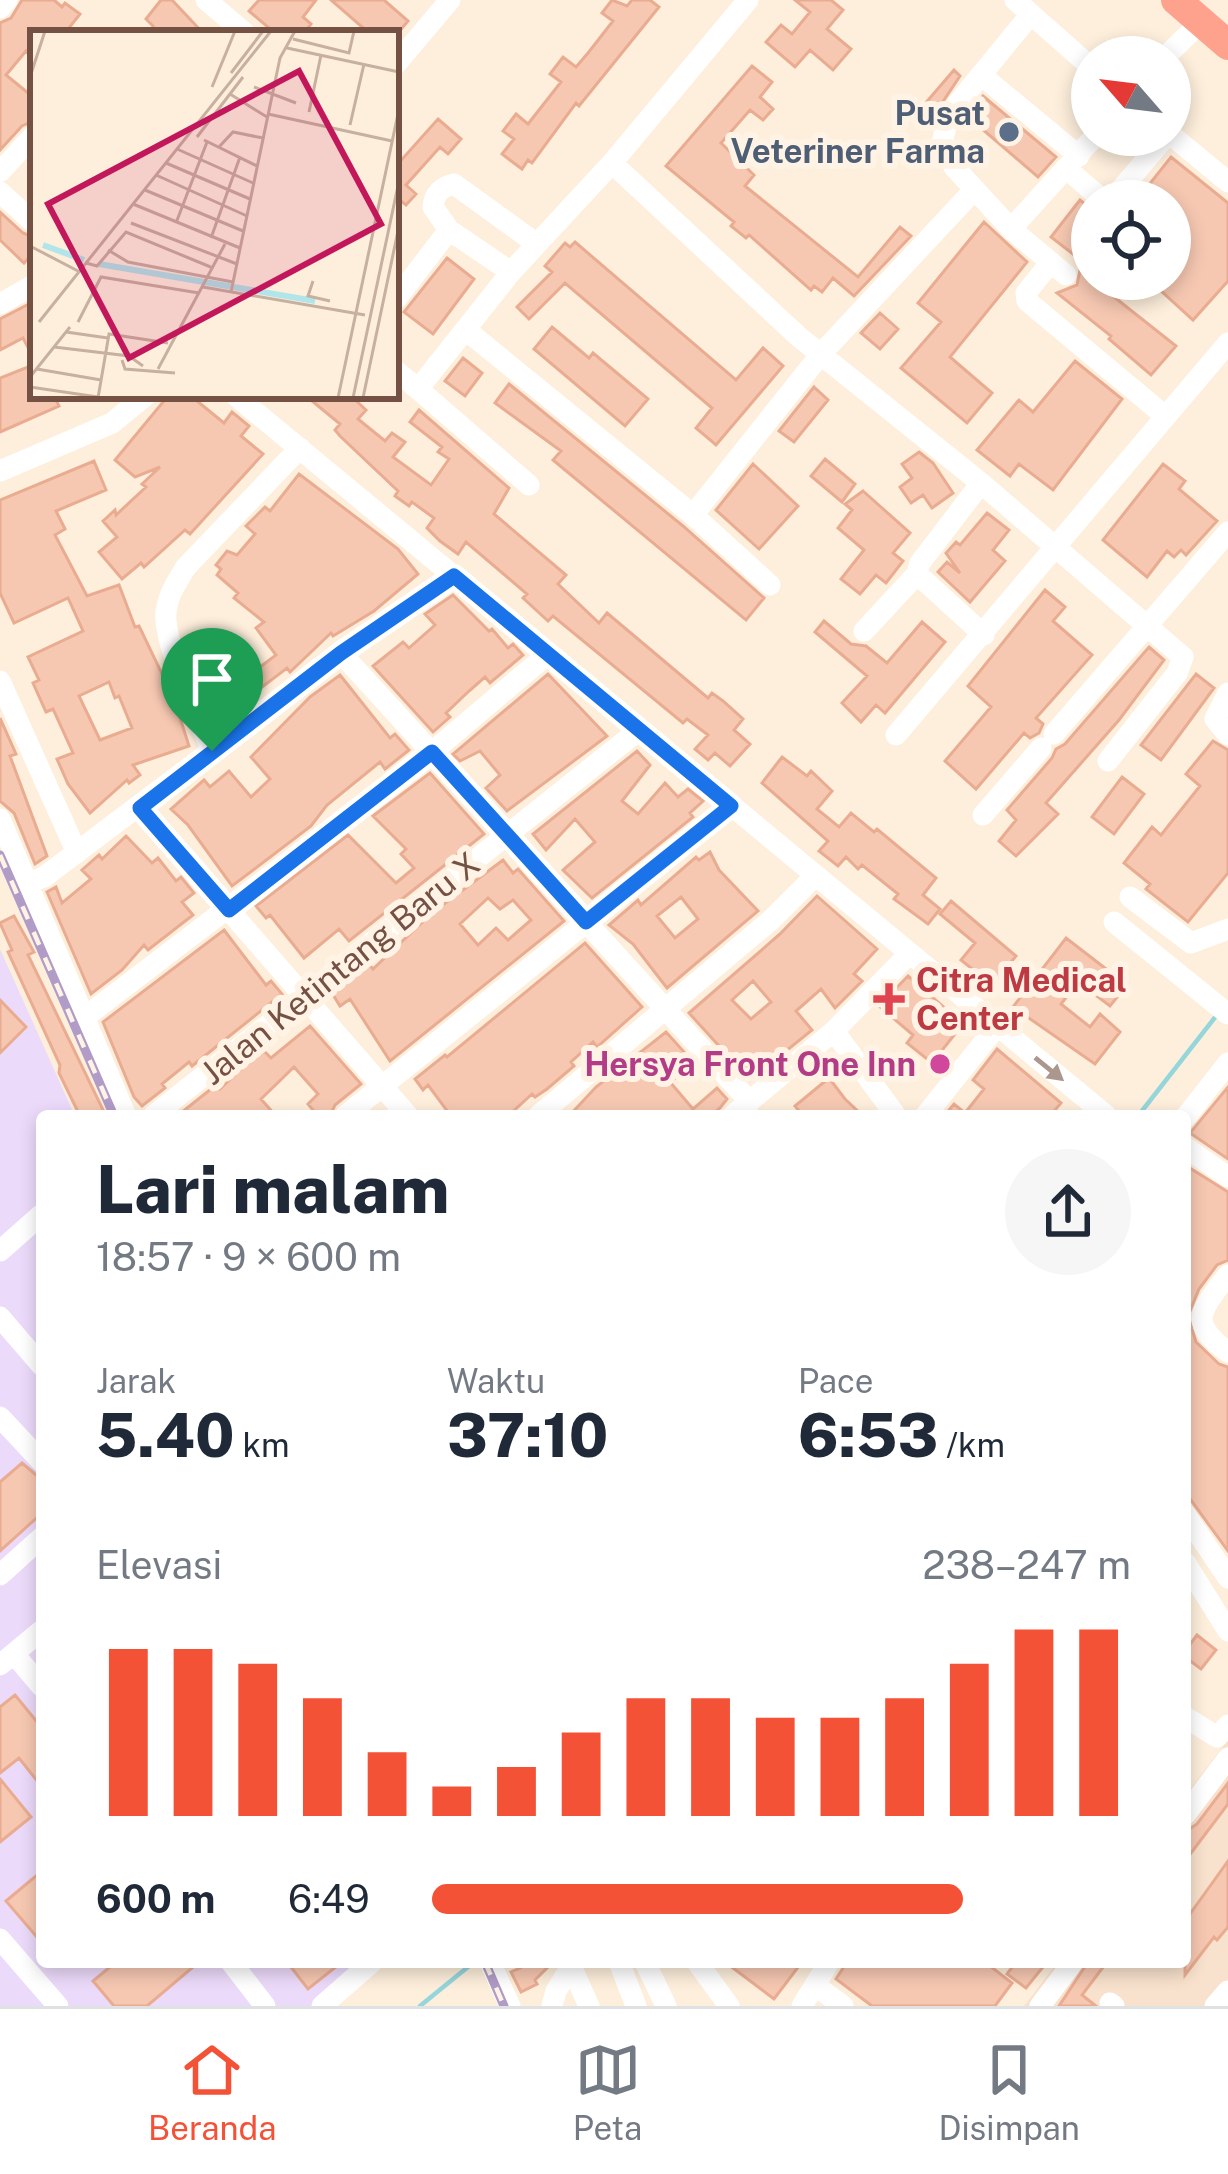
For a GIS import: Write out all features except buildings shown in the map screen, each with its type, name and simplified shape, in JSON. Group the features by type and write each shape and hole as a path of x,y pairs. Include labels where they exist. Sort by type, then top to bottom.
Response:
{"highway":[{"path":"1176,0 1228,45"}],"street":[{"path":"0,8 7,0"},
{"path":"206,0 232,8"},
{"path":"399,60 450,0"},
{"path":"418,388 511,272 612,163 748,0"},
{"path":"1071,49 1023,7 981,75 950,113 941,142 974,190 1059,268 1026,293 1027,301 1165,416"},
{"path":"1187,36 1201,22"},
{"path":"981,75 1089,180"},
{"path":"0,172 30,139"},
{"path":"1191,153 1228,182"},
{"path":"1012,229 1079,156"},
{"path":"1127,180 1150,156"},
{"path":"612,163 821,354 981,483 1183,657 1183,664 1108,761"},
{"path":"511,272 449,230 435,212 433,202 446,185 454,184 537,244"},
{"path":"693,515 821,354 974,190"},
{"path":"0,192 30,219"},
{"path":"399,294 449,230"},
{"path":"0,304 30,287"},
{"path":"466,330 693,515 770,585"},
{"path":"896,735 1228,343"},
{"path":"399,373 529,485"},
{"path":"0,471 112,424 142,399"},
{"path":"240,399 1097,1110"},
{"path":"212,751 168,635 166,611 186,567 300,448"},
{"path":"864,631 917,574 920,563 981,483"},
{"path":"982,815 1228,532"},
{"path":"917,574 983,635"},
{"path":"28,883 44,877 140,808 341,653 454,576"},
{"path":"341,653 665,1009 741,1109 834,1031 909,954"},
{"path":"85,1017 432,752 548,655"},
{"path":"0,681 77,853"},
{"path":"1228,693 1215,719 1228,735"},
{"name":"Jalan Ketintang Baru X","path":"161,1110 639,730"},
{"path":"352,1110 731,806"},
{"path":"140,808 403,1110"},
{"path":"0,818 124,1110"},
{"path":"545,1110 771,920 815,876"},
{"path":"1130,897 1191,943 1228,929"},
{"path":"1114,922 1221,1008"},
{"path":"930,1110 997,1026"},
{"path":"834,1031 892,1110"},
{"path":"1191,1110 1228,1063"},
{"path":"1191,1151 1228,1177"},
{"path":"0,1251 36,1219"},
{"path":"1228,1275 1204,1305 1200,1321 1206,1336 1228,1352"},
{"path":"0,1317 36,1359"},
{"path":"0,1417 36,1456"},
{"path":"1191,1523 1228,1578"},
{"path":"0,1575 36,1542"},
{"path":"1191,1571 1228,1630"},
{"path":"36,1635 7,1659 36,1682"},
{"path":"1191,1721 1217,1737 1228,1725"},
{"path":"1191,1807 1228,1758"},
{"path":"0,1939 58,2006"},
{"path":"236,1968 265,2006"},
{"path":"322,2006 365,1968"},
{"path":"493,1968 510,2006"},
{"path":"553,2006 570,1968"},
{"path":"575,1968 589,2006"},
{"path":"621,1968 636,2006"},
{"path":"648,1968 666,2006"},
{"path":"701,1968 729,2006"},
{"path":"802,2006 826,1968"},
{"path":"1040,2006 1068,1968"},
{"path":"816,1986 843,2006"},
{"path":"1215,2006 1228,1991"}],"shaded area":[{"path":"0,949 72,1110 36,1110 36,1968 380,1968 336,2006 0,2006"},
{"path":"1228,1740 1228,2006 1024,2006 1053,1968 1191,1968 1191,1788"}],"waterway":[{"path":"1143,1110 1216,1016"},
{"path":"420,2006 467,1968"}],"railway":[{"path":"0,855 111,1110"},
{"path":"488,1968 504,2006"}],"place":[{"name":"Pusat Veteriner Farma","path":"1009,132"},
{"name":"Citra Medical Center","path":"889,999"},
{"name":"Hersya Front One Inn","path":"940,1064"}],"route":[{"path":"454,576 731,806 586,922 432,752 229,910 140,808 212,751 341,653 454,576"}]}
